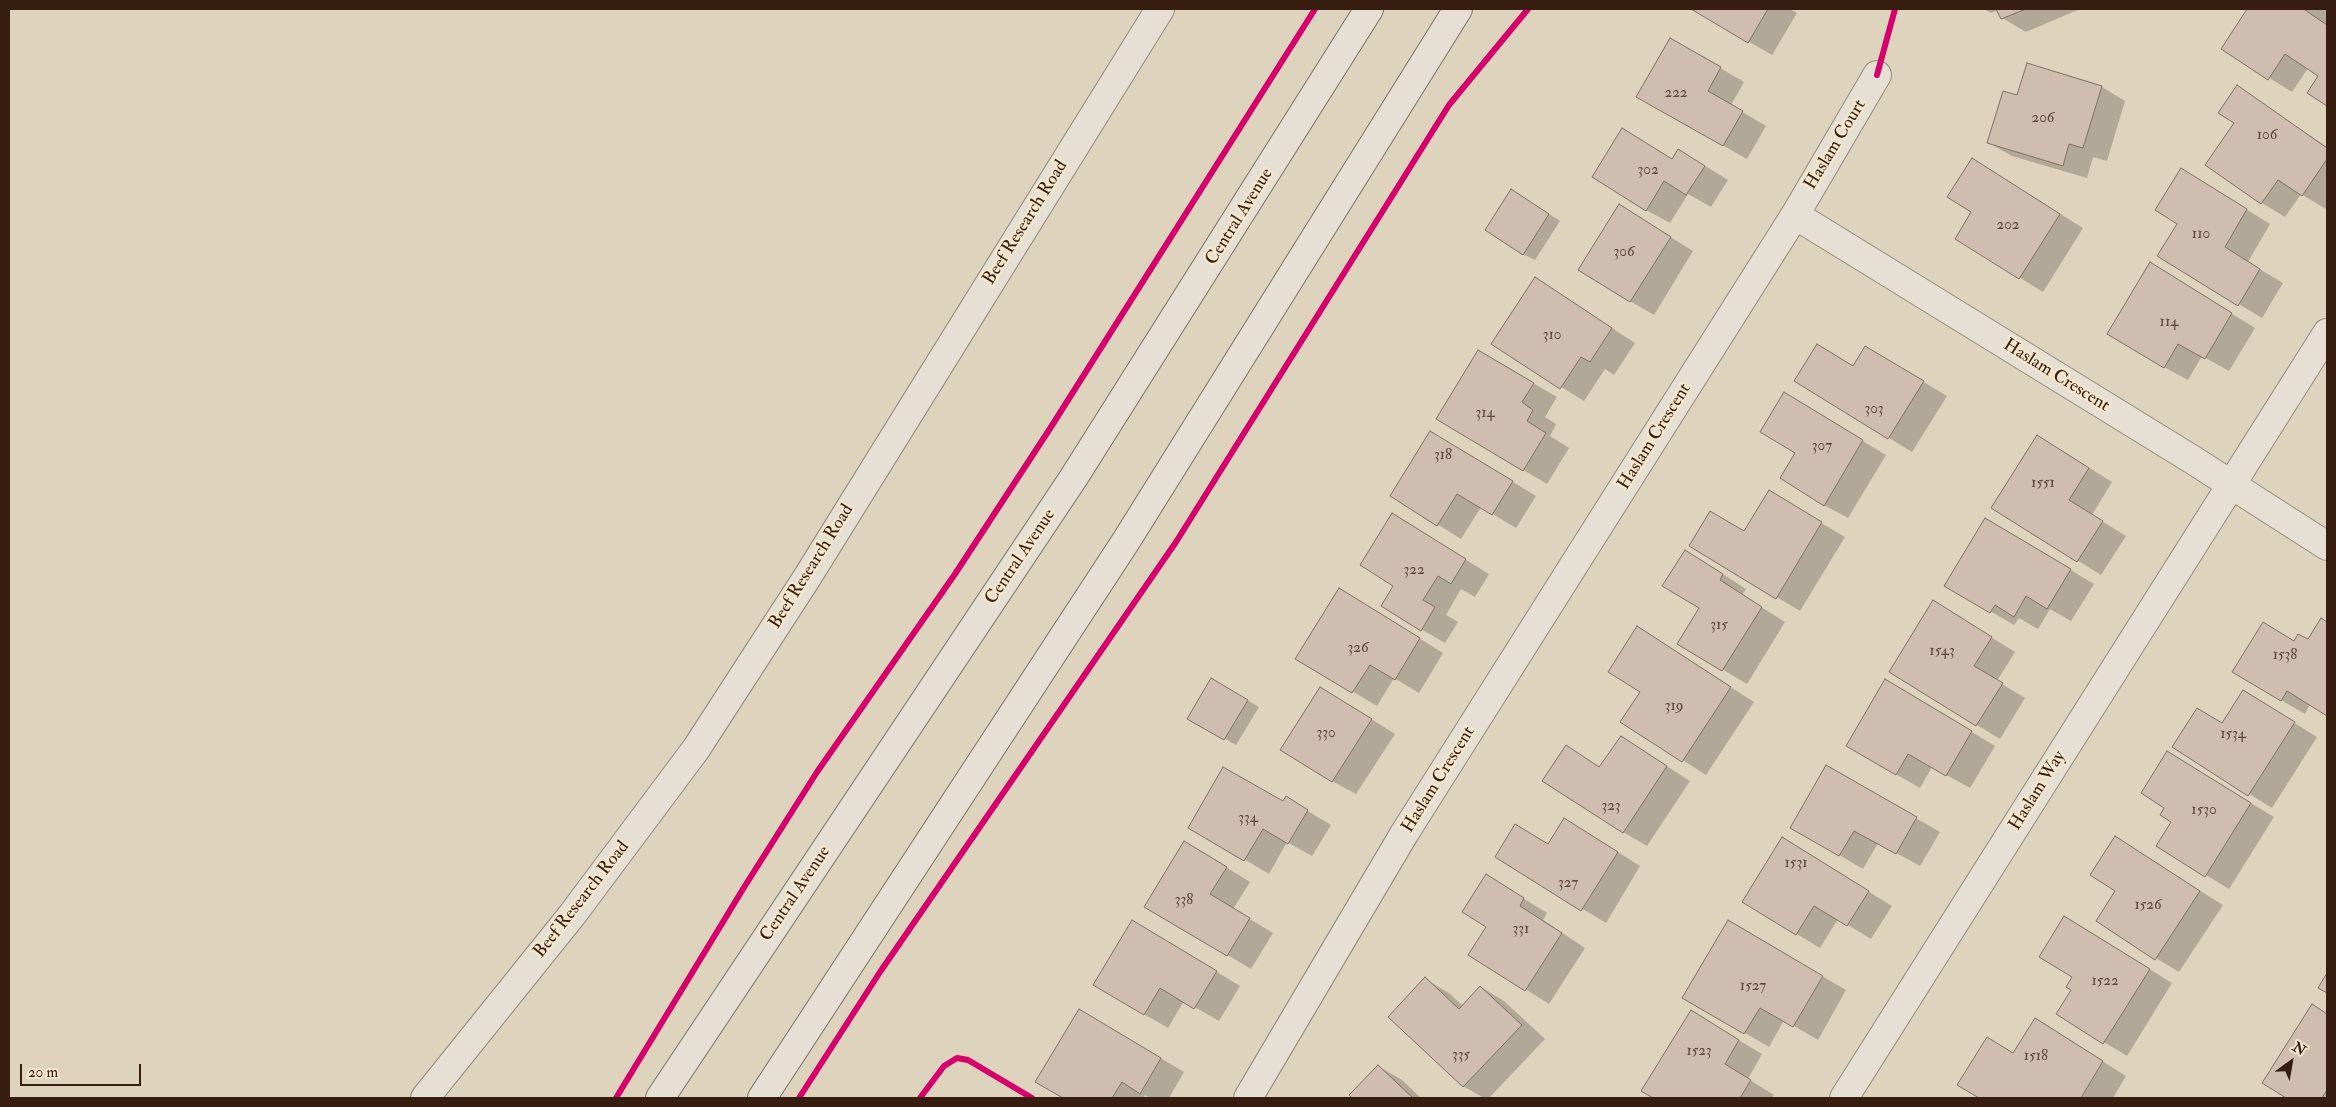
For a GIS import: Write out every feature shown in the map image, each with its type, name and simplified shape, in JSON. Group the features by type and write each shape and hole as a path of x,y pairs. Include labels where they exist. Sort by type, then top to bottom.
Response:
{"street":[{"name":"Beef Research Road","path":"425,1098 572,915 696,749 808,576 1160,9"},
{"name":"Central Avenue","path":"660,1098 1074,477 1369,9"},
{"path":"762,1098 1126,541 1458,9"},
{"name":"Haslam Court","path":"1795,215 1877,75"},
{"name":"Haslam Crescent","path":"1248,1098 1404,834 1795,215 2232,485 2327,546"},
{"path":"2232,485 2327,334"},
{"name":"Haslam Way","path":"1844,1098 2232,485"}],"building":[{"path":"1691,9 1768,9 1748,43"},
{"path":"1996,9 2026,9 2001,19"},
{"path":"2247,9 2306,9 2327,25 2327,106 2307,93 2318,76 2285,54 2268,80 2221,49"},
{"path":"1670,38 1721,67 1708,91 1743,111 1723,146 1636,97"},
{"path":"2027,63 2102,86 2083,148 2069,144 2063,166 1987,143 2003,91 2017,95"},
{"path":"2237,85 2327,148 2327,159 2302,196 2278,180 2261,204 2205,165 2234,123 2218,113"},
{"path":"1622,128 1672,159 1678,149 1705,166 1686,195 1664,181 1646,211 1592,177"},
{"path":"1972,158 2060,214 2019,279 1955,239 1971,212 1947,197"},
{"path":"2181,168 2247,209 2225,247 2260,269 2238,306 2157,256 2177,224 2155,210"},
{"path":"1511,189 1549,214 1523,255 1485,230"},
{"path":"1619,204 1671,237 1630,302 1578,270"},
{"path":"2150,262 2232,313 2205,359 2178,344 2164,368 2107,334"},
{"path":"1535,277 1612,328 1590,362 1581,357 1560,389 1491,344"},
{"path":"1817,344 1853,366 1865,346 1924,381 1888,439 1794,381"},
{"path":"1478,350 1534,383 1522,402 1533,410 1527,421 1546,433 1523,471 1436,419"},
{"path":"1784,392 1863,440 1824,506 1780,478 1795,453 1760,432"},
{"path":"1430,431 1513,481 1492,515 1457,494 1437,526 1390,496"},
{"path":"2037,435 2089,468 2069,500 2103,521 2077,562 1991,508"},
{"path":"1769,490 1822,522 1776,599 1689,546 1710,511 1744,531"},
{"path":"1392,513 1466,559 1451,584 1438,576 1423,600 1435,607 1421,631 1381,606 1393,586 1360,565"},
{"path":"1985,518 2071,569 2047,609 2026,596 2014,617 1995,605 1990,613 1944,586"},
{"path":"1685,550 1723,574 1720,580 1762,607 1722,671 1677,644 1699,608 1662,586"},
{"path":"1339,588 1420,638 1395,680 1370,665 1352,693 1295,659"},
{"path":"1933,600 1992,637 1974,666 2003,683 1976,726 1889,672"},
{"path":"2321,618 2327,622 2327,716 2287,691 2281,701 2232,672 2263,622 2294,641 2298,634 2308,639"},
{"path":"1637,626 1731,687 1682,762 1620,722 1640,692 1608,672"},
{"path":"1211,678 1248,700 1224,740 1187,719"},
{"path":"1885,679 1972,731 1946,776 1908,754 1896,775 1846,746"},
{"path":"1320,687 1372,719 1332,782 1280,750"},
{"path":"2243,690 2295,722 2248,796 2172,747 2197,708 2222,723"},
{"path":"1621,736 1667,766 1623,833 1542,781 1566,745 1599,767"},
{"path":"2167,751 2251,803 2205,877 2156,846 2171,822 2160,815 2164,808 2141,793"},
{"path":"1826,765 1917,817 1896,854 1854,831 1839,856 1790,828"},
{"path":"1223,767 1283,801 1286,796 1308,810 1288,844 1263,829 1244,861 1188,828"},
{"path":"1564,818 1618,852 1581,911 1495,857 1515,824 1548,844"},
{"path":"2115,836 2200,891 2155,960 2096,921 2115,891 2090,875"},
{"path":"1782,837 1869,891 1847,926 1814,906 1796,935 1742,902"},
{"path":"1184,841 1227,867 1210,894 1250,918 1227,956 1144,907"},
{"path":"1486,874 1524,898 1520,906 1562,933 1525,991 1468,955 1486,927 1462,912"},
{"path":"2064,916 2150,969 2103,1044 2056,1014 2071,990 2066,987 2072,977 2039,957"},
{"path":"1132,920 1217,971 1194,1009 1160,988 1144,1015 1093,985"},
{"path":"1728,920 1823,976 1793,1027 1760,1008 1744,1034 1682,998"},
{"path":"2327,973 2327,993 2318,988"},
{"path":"1425,977 1459,1009 1480,986 1522,1025 1463,1087 1388,1017"},
{"path":"2312,1004 2327,1014 2327,1090 2322,1098 2286,1098 2262,1083"},
{"path":"1079,1009 1161,1058 1140,1094 1122,1082 1112,1098 1063,1098 1035,1082"},
{"path":"1691,1010 1739,1040 1725,1064 1751,1080 1740,1098 1653,1098 1641,1091"},
{"path":"2035,1018 2103,1061 2081,1098 1979,1098 1957,1085 1987,1037 2013,1053"},
{"path":"1378,1065 1413,1098 1352,1098 1349,1095"}],"cycle path":[{"path":"616,1098 743,889 817,772 955,574 1051,427 1315,9"},
{"path":"799,1098 880,972 1176,542 1449,105 1528,9"},
{"path":"1877,75 1895,9"},
{"path":"920,1098 944,1066 957,1058 968,1060 1032,1098"}]}
